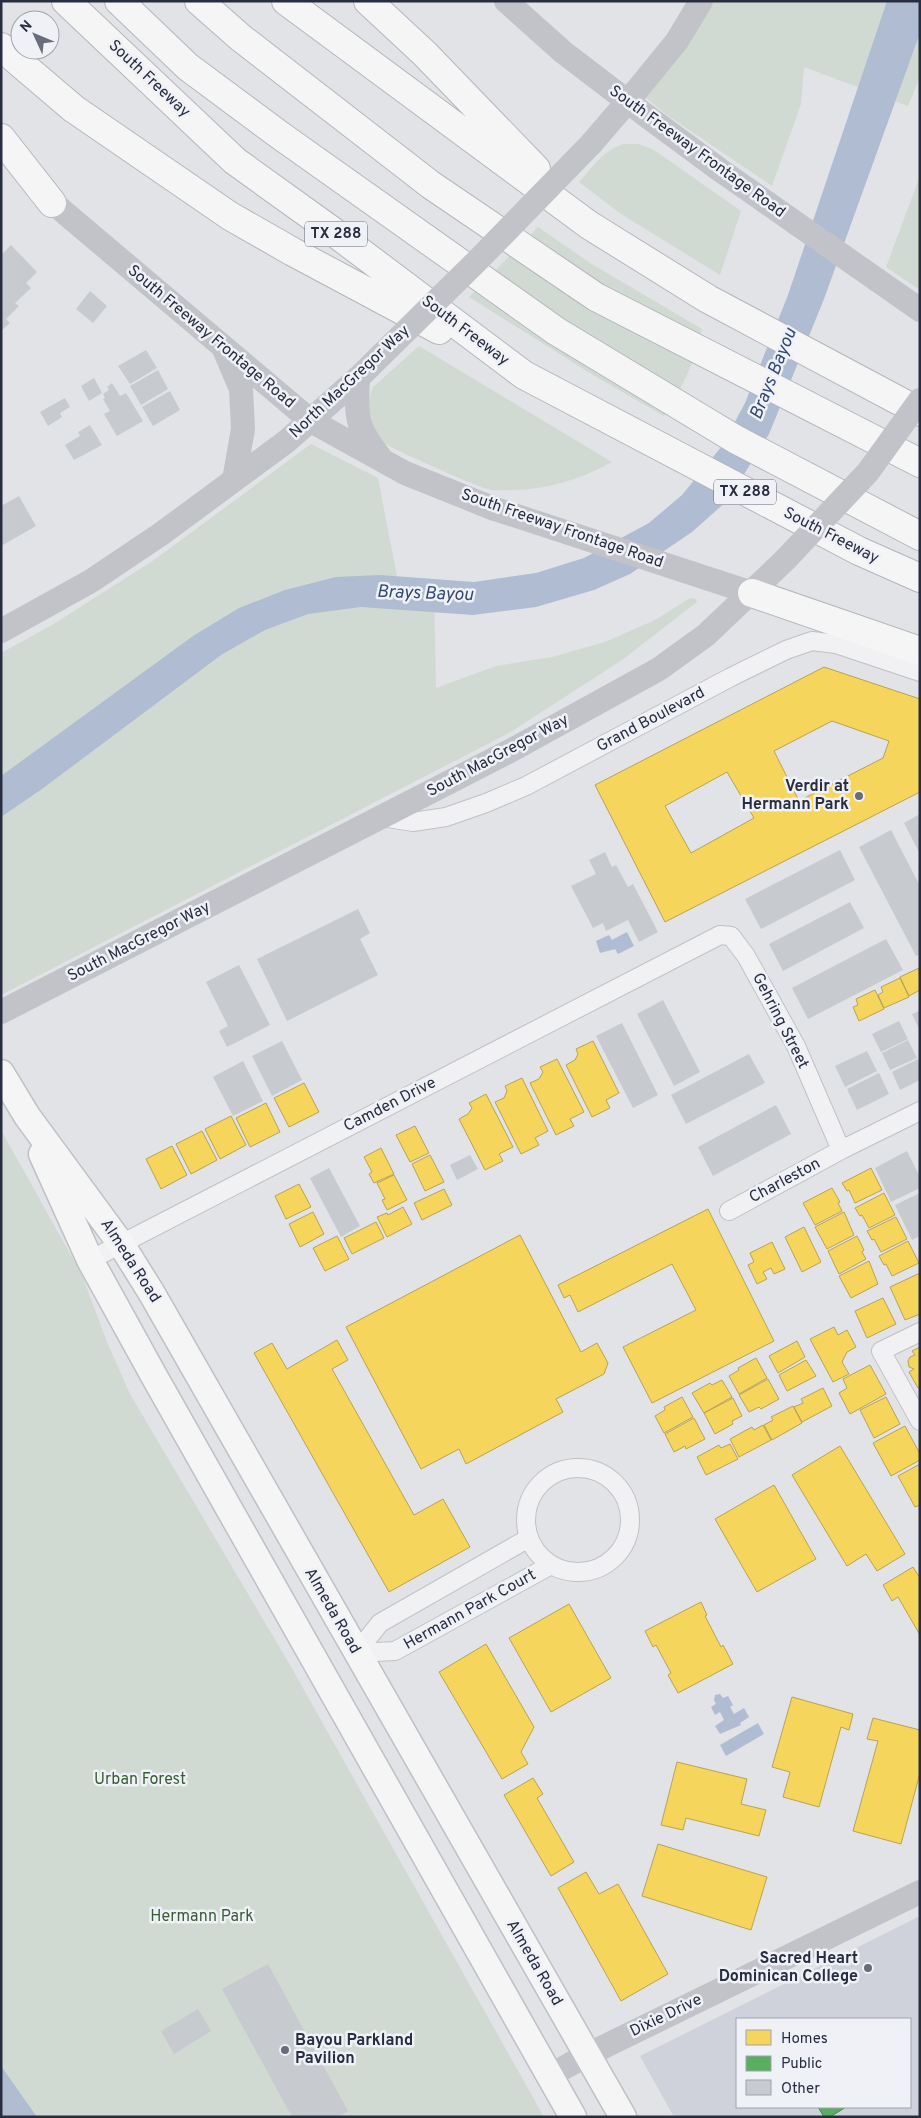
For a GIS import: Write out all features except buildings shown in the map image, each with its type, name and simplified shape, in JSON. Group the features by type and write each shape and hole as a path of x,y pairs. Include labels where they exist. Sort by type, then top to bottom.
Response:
{"highway":[{"name":"South Freeway","path":"66,1 235,161 331,230 524,375 859,551 920,578"},
{"path":"119,1 188,67 280,136 556,331 735,438 920,536"},
{"path":"199,1 241,38 431,185 596,297 916,462"},
{"path":"286,1 589,225 708,299 920,412"},
{"path":"368,1 425,54 589,225"},
{"path":"1,47 74,109 230,216 293,252 524,375"},
{"path":"1,138 52,203"},
{"path":"752,594 920,651"}],"main road":[{"name":"South Freeway Frontage Road","path":"506,1 563,52 720,170 920,310"},
{"name":"North MacGregor Way","path":"1,631 94,579 161,534 311,421 358,378 477,261 591,144 676,41 701,1"},
{"name":"South Freeway Frontage Road","path":"1,159 311,421 405,473 492,508 718,581 752,594"},
{"path":"222,345 241,389 243,429 234,480"},
{"path":"358,378 357,419 365,439 384,461"},
{"name":"South MacGregor Way","path":"1,1012 510,751 659,669 706,635 752,594 785,560 868,472 920,400"},
{"name":"Almeda Road","path":"1,1073 27,1116 121,1244 152,1292 356,1653 623,2117"},
{"name":"Almeda Road","path":"27,1116 46,1166 90,1260 321,1673 573,2117"},
{"path":"321,1673 356,1653"},
{"name":"Dixie Drive","path":"549,2076 587,2054 920,1892"}],"street":[{"name":"Grand Boulevard","path":"382,817 413,822 438,819 486,803 526,786 731,677 786,650 812,641 836,644 920,672"},
{"name":"Gehring Street","path":"691,950 720,935 731,936 739,944 796,1046 841,1150"},
{"name":"Camden Drive","path":"90,1260 691,950"},
{"name":"Charleston","path":"729,1211 841,1150 920,1111"},
{"path":"920,1332 881,1351 920,1421"},
{"name":"Hermann Park Court","path":"581,1467 597,1470 610,1478 621,1489 628,1503 631,1519 628,1535 622,1548 614,1558 602,1566 585,1572 568,1571 551,1565 538,1554 529,1538 525,1521 528,1504 536,1488 548,1476 564,1469 581,1467"},
{"name":"Hermann Park Court","path":"356,1653 380,1623 529,1538"},
{"name":"Hermann Park Court","path":"356,1653 395,1651 551,1565"}],"shaded area":[{"name":"Sacred Heart Dominican College","path":"920,1916 920,2117 674,2117 640,2056"}],"green space":[{"path":"711,1 920,1 920,77 908,106 804,67 801,104 772,186 664,113 644,96"},
{"path":"639,144 654,150 741,211 720,275 621,214 579,182 604,155 617,146"},
{"path":"920,176 920,290 886,267"},
{"path":"538,227 590,263 702,329 696,352 687,374 677,396 664,416 593,375 469,297"},
{"path":"419,346 612,462 587,474 561,483 534,489 492,490 450,474 380,441 370,422 369,415 369,401 373,387"},
{"path":"311,444 378,478 399,587 434,593 436,688 496,666 552,657 605,642 655,620 690,598 696,599 697,602 622,660 509,733 1,995 1,653 52,625 154,560"},
{"name":"Hermann Park","path":"1,1130 82,1275 107,1342 130,1394 290,1665 544,2117 1,2117"}],"water":[{"name":"Brays Bayou","path":"887,1 920,1 920,33 824,299 769,434 728,500 692,532 630,574 594,590 536,607 473,615 361,607 308,614 265,630 221,655 42,789 1,817 1,776 193,636 239,608 285,590 336,577 380,575 474,582 536,573 584,558 649,523 682,495 722,446 745,403 788,295"},
{"path":"627,932 634,946 618,954 615,949 600,953 596,941 609,935 612,940"},
{"path":"720,1694 723,1698 728,1696 733,1705 730,1707 734,1714 744,1708 749,1717 740,1723 741,1725 720,1734 715,1726 724,1720 720,1712 715,1715 711,1707 716,1704 714,1700 715,1695"},
{"path":"758,1723 764,1734 726,1756 720,1745"},
{"path":"1,2066 37,2117 1,2117"}],"place":[{"name":"Verdir at Hermann Park","path":"859,796"},
{"name":"Sacred Heart Dominican College","path":"868,1968"},
{"name":"Bayou Parkland Pavilion","path":"285,2050"}],"park label":[{"name":"Urban Forest","path":"140,1780"}]}
